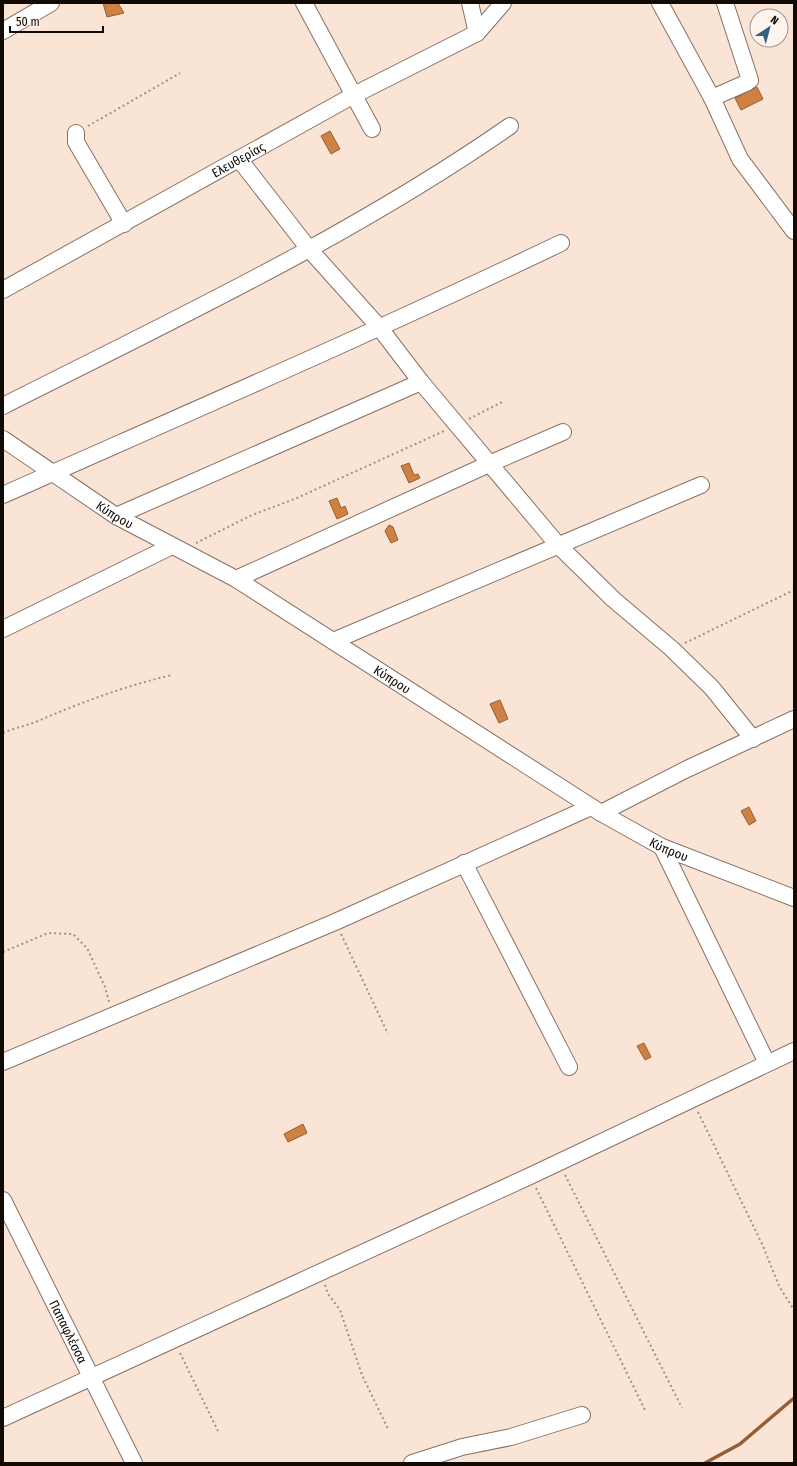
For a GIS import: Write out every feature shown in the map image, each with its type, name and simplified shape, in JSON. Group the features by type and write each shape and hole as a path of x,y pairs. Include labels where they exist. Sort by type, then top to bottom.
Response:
{"street":[{"path":"3,31 51,3"},
{"path":"304,3 372,130"},
{"path":"470,3 477,33"},
{"name":"Ελευθερίας","path":"3,290 354,95 477,33 503,3"},
{"path":"660,3 712,98 740,159 794,231"},
{"path":"712,98 750,80 725,3"},
{"path":"3,406 309,249 456,164 510,126"},
{"path":"76,133 76,142 124,224"},
{"path":"239,160 309,249 379,327 421,382 558,545 612,599 672,649 712,688 753,739"},
{"path":"3,495 219,401 379,327 438,302 561,243"},
{"path":"116,516 421,382"},
{"path":"236,579 563,432"},
{"name":"Κύπρου","path":"3,439 116,516 236,579 596,810 662,847 794,898"},
{"path":"333,641 701,485"},
{"path":"3,629 177,549"},
{"path":"3,1062 109,1017 202,980 335,922 464,863 596,810 794,719"},
{"path":"662,847 767,1063"},
{"path":"464,863 570,1067"},
{"path":"3,1418 530,1176 794,1051"},
{"name":"Παπαφλέσσα","path":"3,1200 134,1463"},
{"path":"412,1463 462,1447 511,1437 582,1415"}],"path":[{"path":"76,133 180,73"},
{"path":"177,549 252,515 297,498 458,425 504,401"},
{"path":"672,649 794,590"},
{"path":"3,734 66,708 132,685 172,675"},
{"path":"335,922 388,1034"},
{"path":"3,952 48,933 73,934 87,948 105,987 110,1003 109,1017"},
{"path":"692,1098 763,1246 779,1286 794,1310"},
{"path":"559,1162 682,1408"},
{"path":"530,1176 646,1412"},
{"path":"319,1272 328,1294 340,1310 362,1376 388,1429"},
{"path":"174,1340 218,1431"}],"shaded area":[{"path":"103,3 118,3 124,13 107,17"},
{"path":"757,87 763,99 741,110 735,98"},
{"path":"330,131 340,149 331,154 321,136"},
{"path":"409,463 414,475 418,474 420,478 409,483 401,466"},
{"path":"337,498 341,508 345,506 348,514 337,519 329,501"},
{"path":"389,525 393,527 398,540 391,543 385,531"},
{"path":"500,700 508,719 499,723 490,704"},
{"path":"749,807 756,821 749,825 741,811"},
{"path":"644,1043 651,1057 645,1060 637,1046"},
{"path":"303,1124 307,1133 288,1142 284,1134"}],"waterway":[{"path":"705,1463 740,1444 794,1398"}]}
